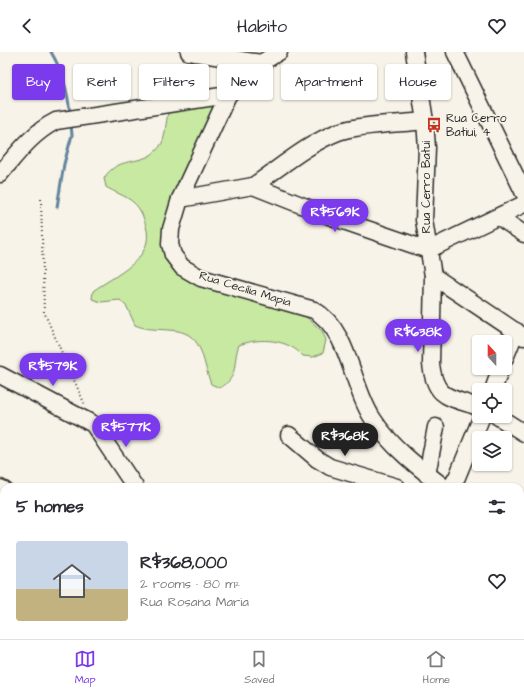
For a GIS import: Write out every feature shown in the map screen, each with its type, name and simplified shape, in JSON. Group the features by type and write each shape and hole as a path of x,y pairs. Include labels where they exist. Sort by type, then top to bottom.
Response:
{"street":[{"path":"189,52 262,63"},
{"name":"Rua Cecília Mapia","path":"262,63 279,52"},
{"name":"Rua Cerro Batui","path":"414,52 425,121 427,148 424,220 433,276 433,378 437,388 446,396 472,405"},
{"path":"455,52 524,193"},
{"path":"0,174 29,140 42,128 56,121 217,97"},
{"name":"Rua Cecília Mapia","path":"226,100 180,199 170,229 170,244 173,255 182,267 201,278 314,310 324,316 332,324 339,336 361,397 373,419 387,438 427,475 438,483"},
{"path":"180,199 252,186 315,144 338,132 425,121"},
{"path":"252,186 328,216 428,250 524,204"},
{"path":"499,217 524,234"},
{"path":"433,276 520,334 512,347"},
{"path":"0,375 93,424 132,483"},
{"path":"453,483 479,423"},
{"path":"508,423 524,433"},
{"path":"427,475 436,427"},
{"path":"289,436 317,459 330,467 384,483"}],"path":[{"path":"41,199 44,312 93,424"}],"green space":[{"path":"216,104 174,196 177,272 190,281 303,314 322,331 326,340 323,353 313,357 303,356 290,346 273,341 265,340 247,342 239,345 233,374 230,379 220,388 211,384 203,356 195,341 189,335 169,330 139,327 135,325 127,307 120,300 101,302 92,299 93,291 132,265 145,248 147,238 145,222 138,207 130,200 106,187 104,178 118,165 141,159 156,151 163,140 168,113"}],"waterway":[{"path":"51,52 59,67 64,82 70,114"},
{"path":"57,207 64,164 72,135 71,124"}],"place":[{"name":"Rua Cerro Batiui, 4","path":"434,125"}]}
